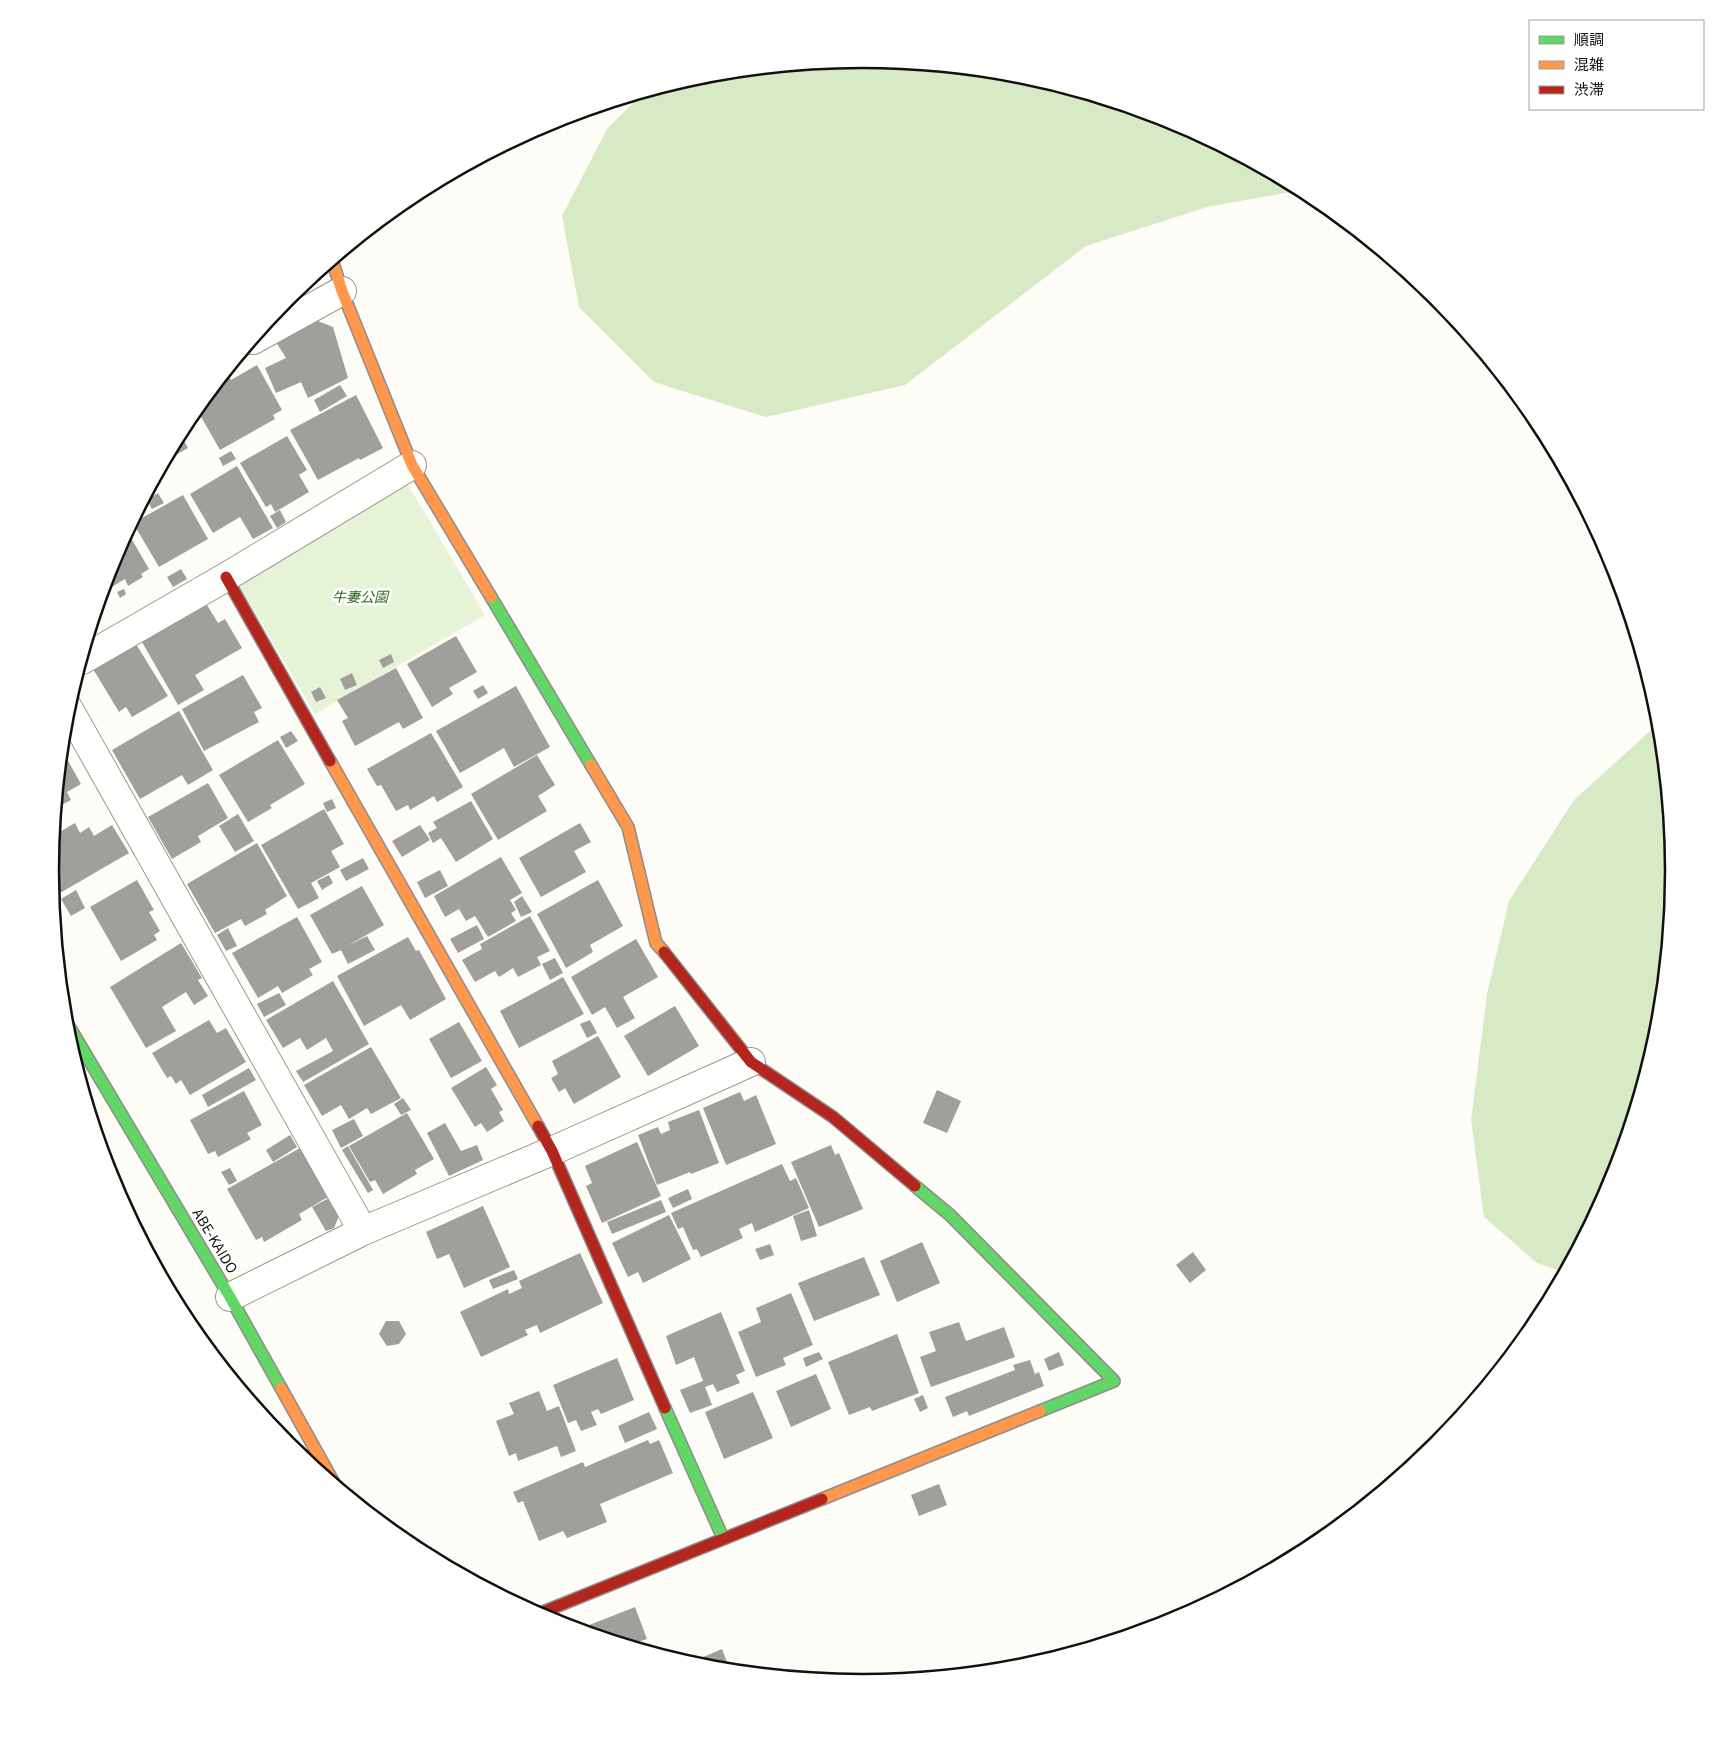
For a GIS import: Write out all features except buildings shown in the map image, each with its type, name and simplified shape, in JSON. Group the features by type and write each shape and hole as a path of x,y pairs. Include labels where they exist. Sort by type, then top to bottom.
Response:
{"street":[{"path":"334,266 342,291 412,465 628,827 656,943 751,1062 833,1118 950,1215 1114,1380 548,1610"},
{"path":"265,333 342,291"},
{"path":"88,657 226,577 412,465"},
{"path":"226,577 552,1151 723,1538"},
{"path":"73,717 363,1231"},
{"name":"ABE-KAIDO","path":"77,1039 230,1297 327,1470"},
{"path":"230,1297 363,1231 552,1151 751,1062"}],"green space":[{"path":"809,69 915,69 1019,83 1070,95 1120,110 1169,129 1217,151 1264,175 1291,192 1207,207 1086,246 905,385 766,417 654,382 579,307 562,216 607,129 635,101 705,83"},
{"name":"牛妻公園","path":"406,481 485,615 315,714 236,580"},
{"path":"1652,729 1664,818 1665,871 1664,924 1650,1028 1638,1079 1623,1129 1604,1178 1559,1270 1537,1263 1484,1217 1471,1120 1487,994 1509,901 1574,800"}],"traffic: fast":[{"path":"491,597 591,765"},
{"path":"77,1039 230,1297 281,1388"},
{"path":"915,1186 950,1215 1114,1381 1040,1411"},
{"path":"665,1408 723,1538"}],"traffic: slow":[{"path":"334,266 342,291 412,465 491,597"},
{"path":"330,761 538,1126"},
{"path":"591,765 628,827 656,943 664,952"},
{"path":"281,1388 327,1470"},
{"path":"822,1499 1040,1411"}],"traffic: jam":[{"path":"226,577 330,761"},
{"path":"664,952 751,1062 833,1117 915,1186"},
{"path":"538,1126 552,1151 665,1408"},
{"path":"548,1610 822,1499"}]}
